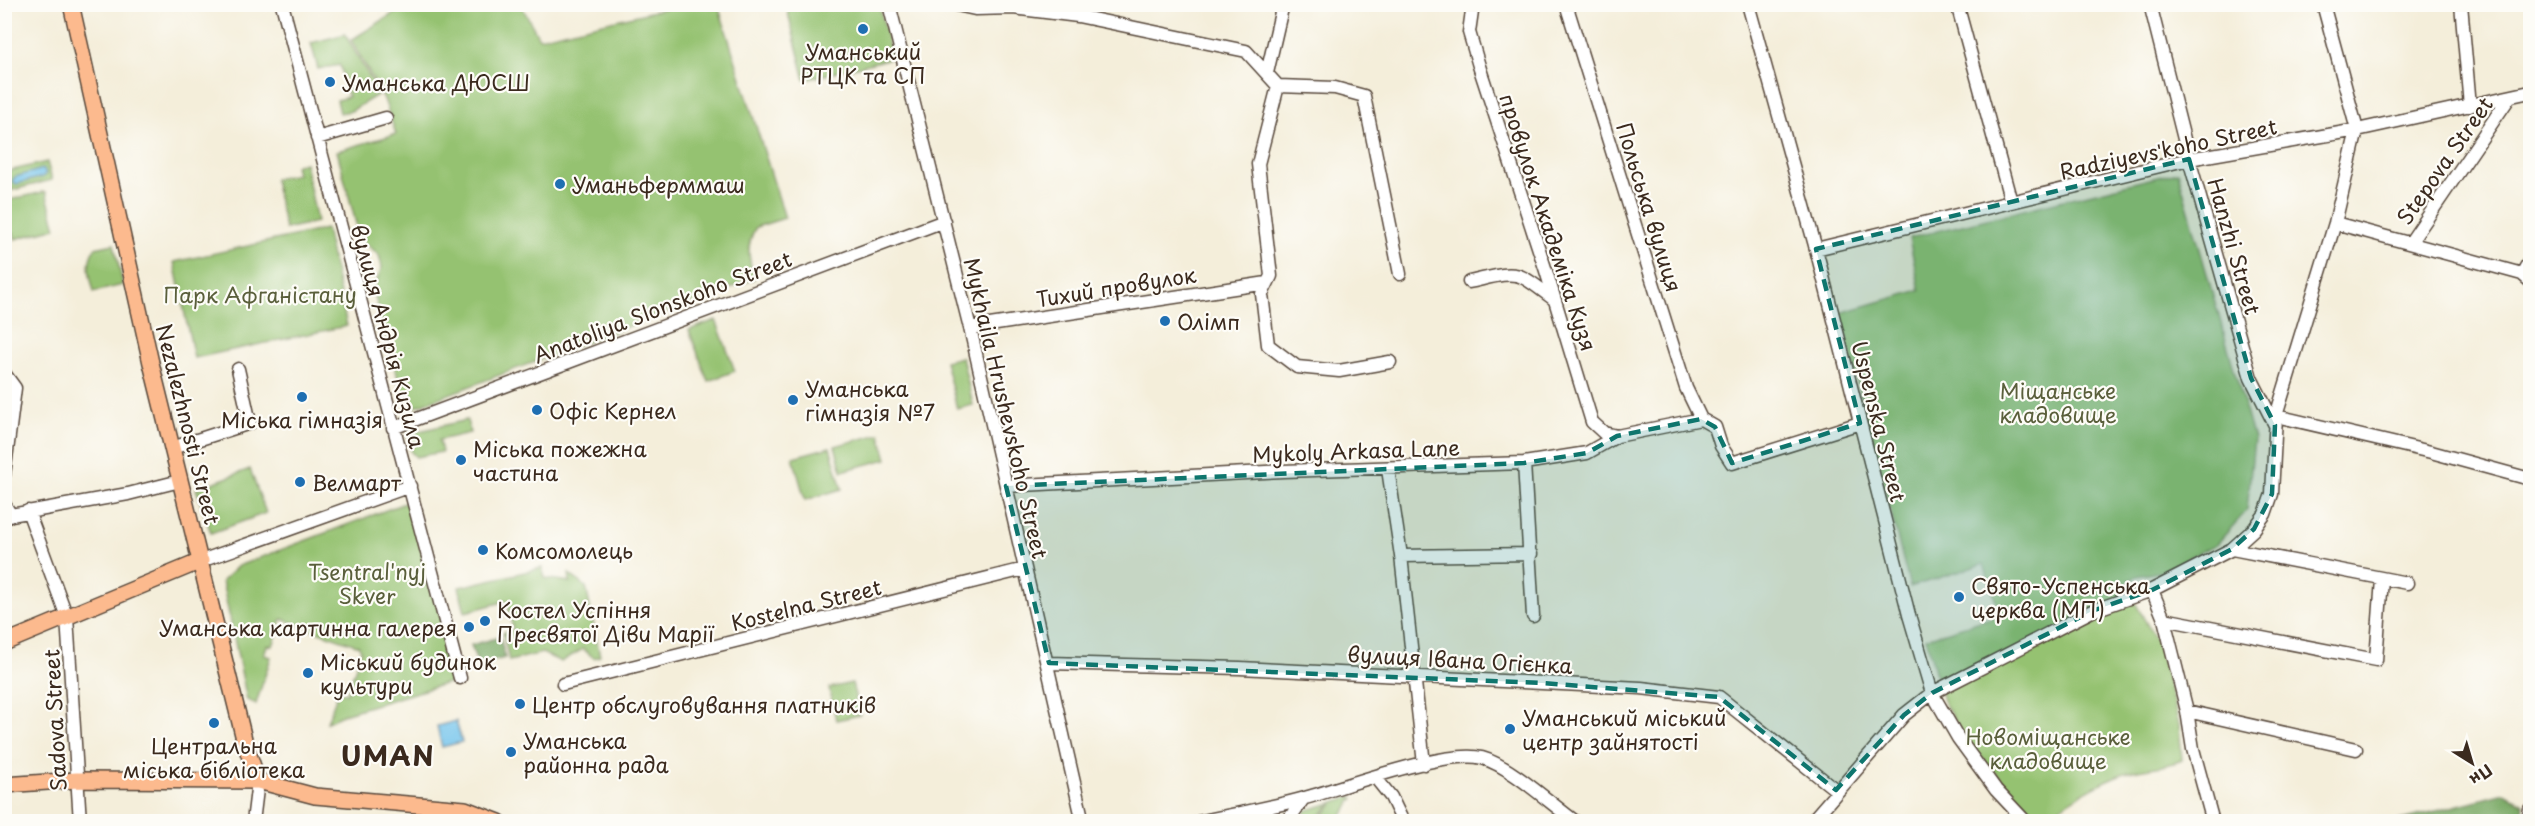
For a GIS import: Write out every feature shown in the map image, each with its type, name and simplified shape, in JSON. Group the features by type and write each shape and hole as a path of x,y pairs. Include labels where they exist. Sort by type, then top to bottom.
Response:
{"main road":[{"name":"Nezalezhnosti Street","path":"71,4 172,448 245,743 258,782"},
{"path":"4,643 201,561"},
{"path":"4,785 78,780 258,782 315,796 465,808 499,821"}],"street":[{"name":"вулиця Андрія Кизила","path":"282,4 460,678"},
{"name":"Mykhaila Hrushevskoho Street","path":"889,4 970,328 1024,569 1049,663 1083,822"},
{"path":"952,4 975,9 1013,8 1078,16 1246,51 1278,86 1335,88 1364,96 1400,274"},
{"path":"1267,74 1283,4"},
{"name":"провулок Академіка Кузя","path":"1473,4 1469,21 1472,42 1592,422 1604,433 1617,436"},
{"name":"Польська вулиця","path":"1566,4 1686,388 1701,419 1715,427 1721,446 1732,463 1860,423"},
{"name":"Uspenska Street","path":"1748,4 1816,249 1909,615 1932,693 1958,738 1996,790 2026,822"},
{"path":"1957,4 2011,202"},
{"name":"Hanzhi Street","path":"2150,4 2189,159 2251,378 2275,421"},
{"path":"1811,822 1836,790 1904,715 1932,693 2092,611 2152,590 2232,549 2254,529 2265,514 2272,494 2275,421 2335,223 2357,130 2323,4"},
{"path":"2463,8 2470,106"},
{"path":"1278,86 1258,164 1271,276 1262,294 1268,345 1297,367 1339,371 1390,362"},
{"name":"Radziyevsʹkoho Street","path":"1816,249 2189,159 2357,130 2510,99 2530,92"},
{"name":"Stepova Street","path":"2410,243 2510,99"},
{"path":"316,138 386,118"},
{"name":"Anatoliya Slonskoho Street","path":"393,428 944,221"},
{"path":"2335,223 2526,277 2530,260"},
{"path":"1469,282 1505,273 1516,274 1555,300"},
{"name":"Тихий провулок","path":"970,328 1267,283"},
{"path":"172,448 250,423 237,369"},
{"path":"4,373 15,388 4,475"},
{"name":"Mykoly Arkasa Lane","path":"1006,486 1283,471 1524,463 1587,453 1617,436 1701,419"},
{"path":"2275,421 2431,452 2530,479"},
{"path":"1524,463 1533,616"},
{"path":"1388,469 1416,677 1424,764"},
{"path":"6,512 28,511 128,494 180,481"},
{"path":"201,561 410,486"},
{"name":"Sadova Street","path":"28,511 67,617 80,822"},
{"path":"2232,549 2407,583"},
{"path":"1401,556 1531,554"},
{"name":"Kostelna Street","path":"563,684 1024,569"},
{"path":"2164,619 2376,660 2382,579"},
{"path":"2152,590 2164,619 2187,711 2193,749 2213,822"},
{"name":"вулиця Івана Огієнка","path":"1049,663 1240,668 1641,688 1719,697 1836,790"},
{"path":"2187,711 2356,749"},
{"path":"1198,822 1303,799 1424,764 1467,757 1481,758 1506,770 1576,822"},
{"path":"1375,777 1391,797 1403,822"},
{"path":"252,822 258,782"},
{"path":"1287,822 1303,799"},
{"path":"2528,822 2530,809"}],"highlighted area":[{"path":"2189,159 2251,378 2275,425 2272,494 2254,529 2232,549 2152,590 2092,611 1932,693 1904,715 1836,790 1719,697 1542,683 1049,663 1006,486 1524,463 1587,453 1617,436 1701,419 1715,427 1732,463 1860,423 1816,249"}],"green space":[{"name":"Уманьферммаш","path":"407,5 521,5 539,38 680,5 718,5 785,218 756,227 749,246 754,279 407,410 373,290 382,267 379,255 360,239 337,151 396,134 384,99 351,40"},
{"path":"786,5 879,5 892,58 805,80"},
{"path":"345,34 379,94 351,111 340,113 337,100 348,97 340,65 318,69 311,43"},
{"path":"47,162 52,180 5,192 4,172"},
{"path":"305,163 317,222 285,229 274,179 297,174 295,165"},
{"name":"Міщанське кладовище","path":"2178,172 2254,439 2247,510 2217,544 2160,572 2137,576 2125,584 2158,644 2179,724 2182,760 2111,778 2040,821 1968,743 1943,701 1926,638 2000,615 1984,564 1910,587 1840,313 1920,290 1909,238"},
{"path":"46,192 56,228 15,239 14,234 5,236 5,201"},
{"name":"Парк Афганістану","path":"326,229 347,326 194,358 174,262"},
{"path":"114,244 123,285 94,292 89,270 92,254 95,248"},
{"path":"716,320 735,371 708,381 689,330"},
{"path":"962,357 973,405 957,409 945,361"},
{"path":"467,420 470,433 439,440 442,452 416,457 411,452 408,437 411,433"},
{"path":"880,434 887,459 842,471 835,446"},
{"path":"830,447 842,489 805,500 793,457"},
{"path":"250,469 266,513 211,533 196,489"},
{"name":"Tsentral'nyj Skver","path":"410,501 458,680 347,713 327,722 338,692 347,693 361,651 359,646 282,619 273,646 267,645 264,655 271,657 256,704 247,700 222,581 238,566"},
{"path":"542,568 545,578 570,582 569,574 586,587 600,656 594,658 583,649 561,662 542,653 509,661 503,633 513,630 507,601 465,612 459,587"},
{"path":"500,637 505,658 482,664 477,663 471,645"},
{"path":"852,683 860,715 836,720 829,688"},
{"path":"2504,793 2524,804 2522,821 2398,821"},
{"path":"1351,796 1354,798 1338,821 1318,821 1335,802"},
{"path":"1332,803 1315,821 1299,821 1307,810"}],"water":[{"path":"43,169 46,173 43,177 16,184 12,181 15,177"},
{"path":"456,721 462,742 442,747 437,726"}],"place":[{"name":"Уманський РТЦК та СП","path":"863,29"},
{"name":"Уманська ДЮСШ","path":"330,82"},
{"name":"Уманьферммаш","path":"560,184"},
{"name":"Олімп","path":"1165,321"},
{"name":"Міська гімназія","path":"302,397"},
{"name":"Уманська гімназія №7","path":"793,400"},
{"name":"Офіс Кернел","path":"537,410"},
{"name":"Міська пожежна частина","path":"461,460"},
{"name":"Велмарт","path":"300,482"},
{"name":"Комсомолець","path":"483,550"},
{"name":"Свято-Успенська церква (МП)","path":"1959,597"},
{"name":"Костел Успіння Пресвятої Діви Марії","path":"485,621"},
{"name":"Уманська картинна галерея","path":"469,627"},
{"name":"Міський будинок культури","path":"308,673"},
{"name":"Центр обслуговування платників","path":"520,704"},
{"name":"Центральна міська бібліотека","path":"214,723"},
{"name":"Уманський міський центр зайнятості","path":"1510,729"},
{"name":"Уманська районна рада","path":"511,752"}],"district":[{"name":"UMAN","path":"388,754"}],"park label":[{"name":"Новоміщанське кладовище","path":"2048,748"}]}
